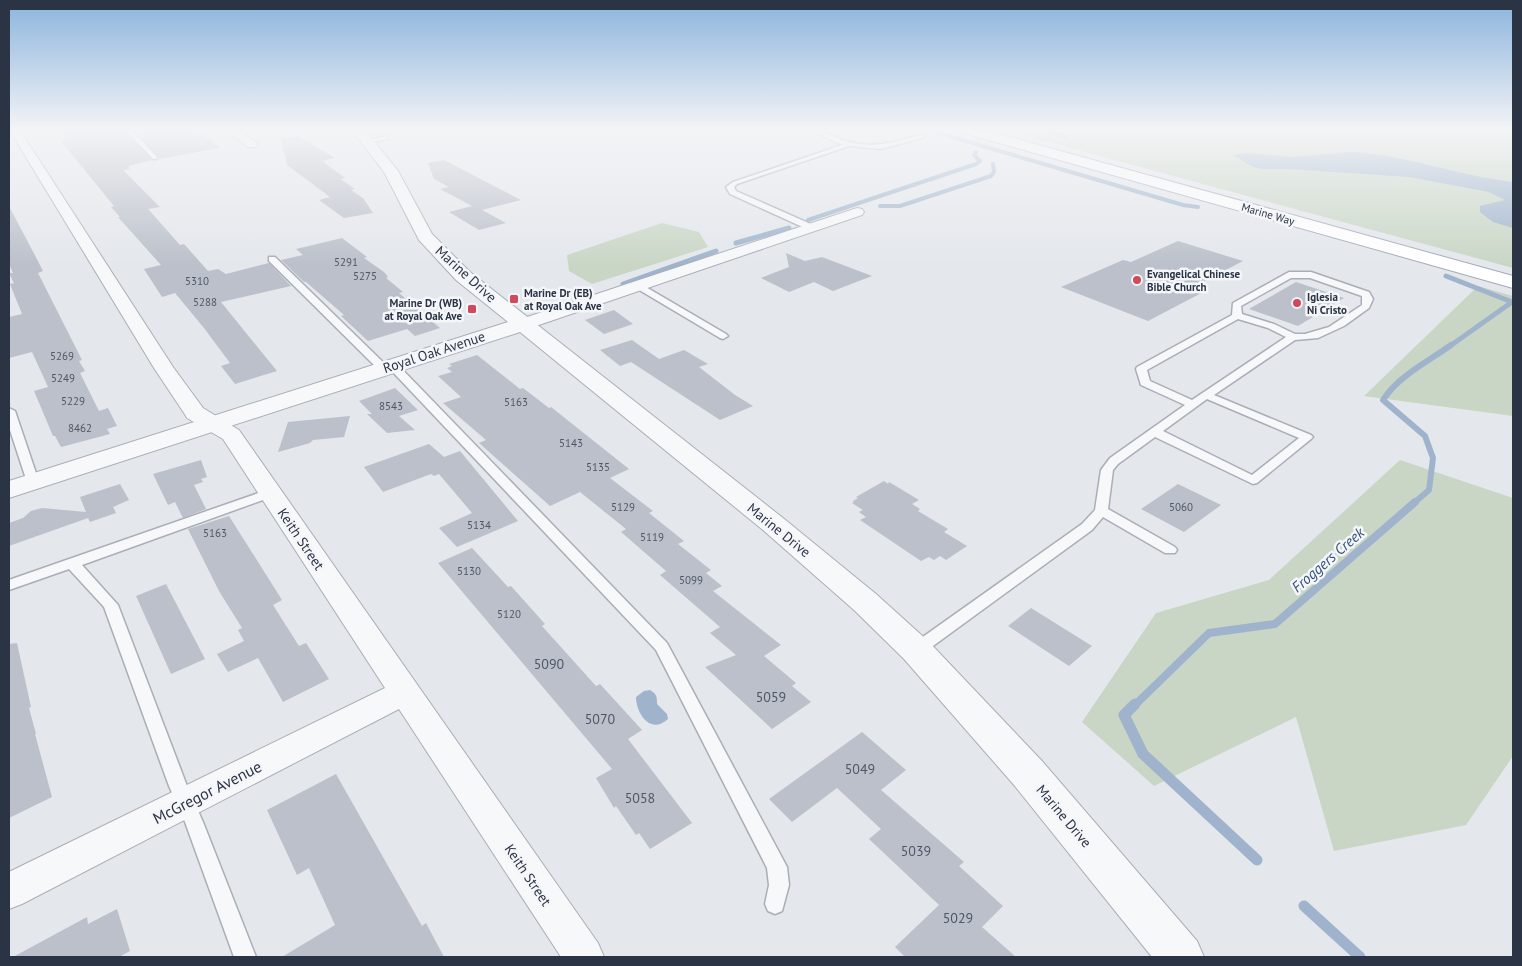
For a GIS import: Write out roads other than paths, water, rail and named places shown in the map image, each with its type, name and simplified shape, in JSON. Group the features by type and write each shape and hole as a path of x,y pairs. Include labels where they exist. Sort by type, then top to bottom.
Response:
{"main road":[{"name":"Marine Way","path":"1125,174 1513,282"},
{"name":"Marine Way","path":"1149,174 1513,273"}],"street":[{"name":"Keith Street","path":"42,174 184,398 195,413 231,435 584,957"},
{"name":"Marine Drive","path":"393,174 426,236 463,276 772,524 865,602 916,650 1028,773 1181,957"},
{"name":"Royal Oak Avenue","path":"9,490 524,324 858,212"},
{"name":"McGregor Avenue","path":"9,892 405,692"}],"lane":[{"path":"762,174 735,183 730,187 733,192 810,227"},
{"path":"272,259 388,367 662,647 777,866 779,885 775,904"},
{"path":"1193,404 1144,383 1141,369 1237,316 1270,326 1293,337 1308,338 1324,334 1366,306 1368,299 1366,294 1311,275 1289,275 1236,305 1237,316"},
{"path":"639,286 723,336"},
{"path":"916,650 1087,527 1101,511 1107,470 1114,461 1193,404 1293,337"},
{"path":"1155,432 1253,480 1307,437 1206,395"},
{"path":"9,411 33,482"},
{"path":"9,585 270,493"},
{"path":"1101,511 1170,550"},
{"path":"72,563 111,605 245,957"}],"water":[{"path":"1365,174 1469,174 1513,182 1513,228 1493,222 1480,212 1480,206 1505,200 1489,192 1409,177"},
{"path":"650,690 656,696 657,704 667,714 668,719 656,725 650,724 642,716 637,703 636,697 644,691"}],"waterway":[{"path":"808,220 946,174"},
{"path":"880,206 900,206 992,174"},
{"name":"Froggers Creek","path":"1078,174 1183,205 1198,207"},
{"path":"736,243 789,228"},
{"path":"623,284 716,251"},
{"name":"Froggers Creek","path":"1446,276 1512,302 1450,346"},
{"name":"Froggers Creek","path":"1414,503 1429,490 1433,458 1425,436 1383,400 1389,391 1405,376 1451,345"},
{"name":"Froggers Creek","path":"1134,706 1209,633 1275,624 1415,502"},
{"name":"Froggers Creek","path":"1135,704 1124,715 1143,754 1257,860"},
{"path":"1304,906 1360,957"}],"place":[{"name":"Evangelical Chinese Bible Church","path":"1137,280"},
{"name":"Marine Dr (EB) at Royal Oak Ave","path":"514,299"},
{"name":"Iglesia Ni Cristo","path":"1297,303"},
{"name":"Marine Dr (WB) at Royal Oak Ave","path":"472,309"}]}
